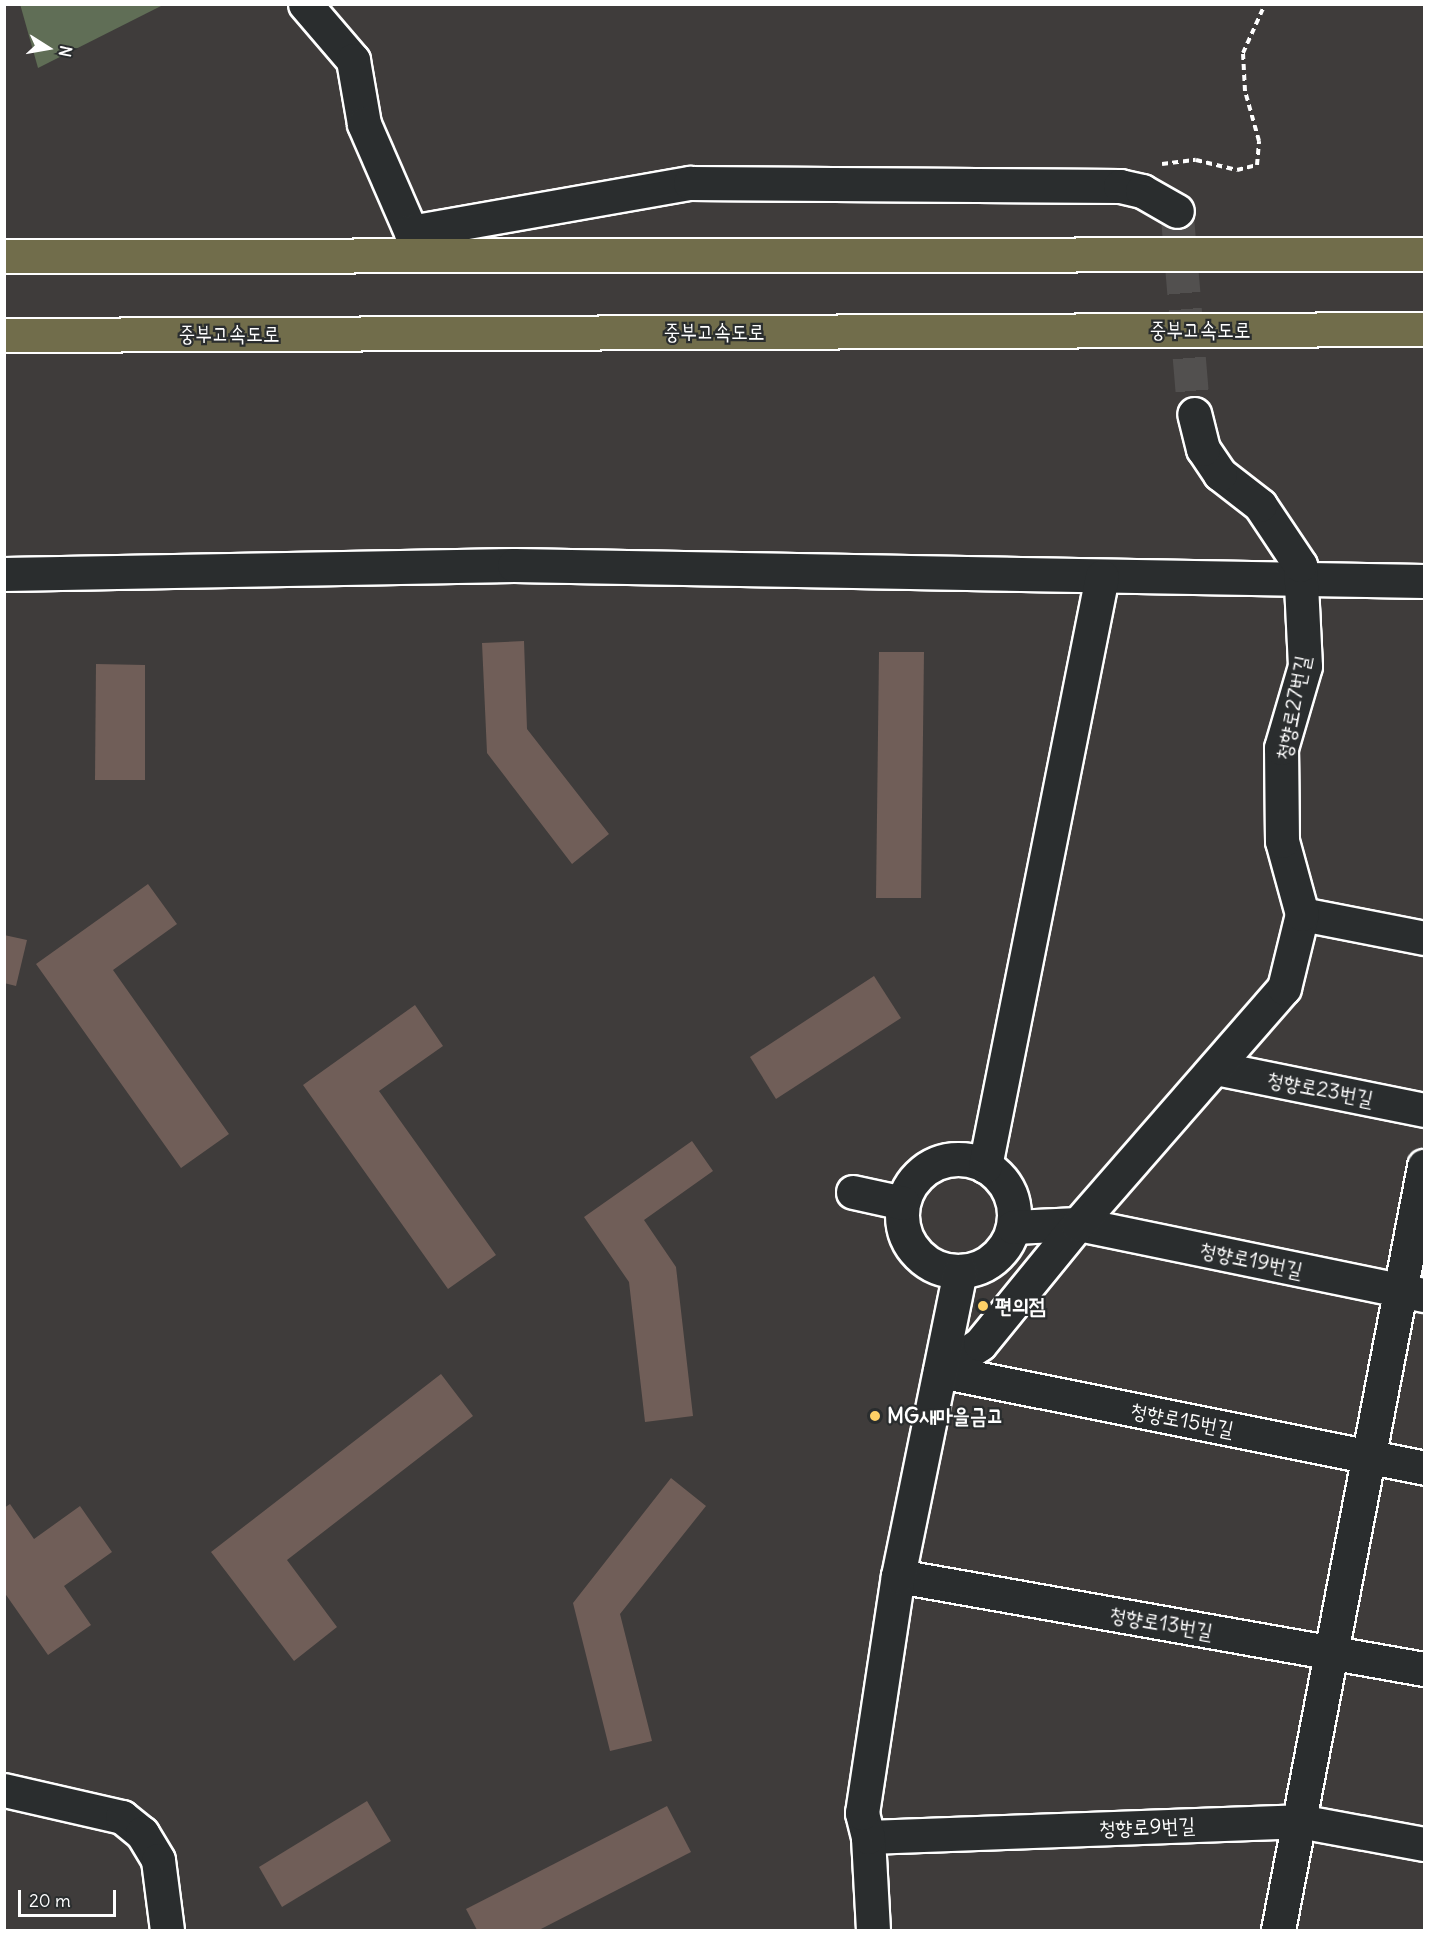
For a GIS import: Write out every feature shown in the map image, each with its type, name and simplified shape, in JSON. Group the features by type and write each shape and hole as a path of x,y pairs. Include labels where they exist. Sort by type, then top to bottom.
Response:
{"highway":[{"path":"4,256 1425,254"},
{"name":"중부고속도로","path":"4,335 1425,329"}],"street":[{"path":"305,4 353,60 364,124 411,232 690,183 1120,186 1142,191 1177,211"},
{"name":"청향로27번길","path":"1194,414 1203,449 1220,474 1260,505 1300,565 1305,666 1281,748 1282,841 1302,914"},
{"path":"4,574 514,565 1425,581"},
{"path":"985,1166 1102,576"},
{"path":"940,1371 980,1344 1078,1224 1284,988 1302,914 1425,938"},
{"name":"청향로23번길","path":"1216,1068 1425,1110"},
{"path":"957,1159 985,1166 1005,1184 1013,1201 1013,1227 1000,1254 986,1265 960,1271 932,1266 917,1255 907,1239 903,1203 910,1185 938,1162 957,1159"},
{"path":"1278,1930 1369,1457 1413,1293 1425,1166"},
{"path":"853,1192 903,1203"},
{"name":"청향로19번길","path":"1013,1227 1078,1224 1413,1293"},
{"path":"873,1930 868,1837 862,1813 898,1576 960,1271"},
{"name":"청향로15번길","path":"940,1371 1425,1468"},
{"name":"청향로13번길","path":"898,1576 1425,1669"},
{"path":"4,1790 122,1817 142,1833 158,1860 167,1930"},
{"name":"청향로9번길","path":"868,1837 1299,1821 1425,1844"}],"path":[{"path":"1142,191 1160,165 1196,160 1237,170 1257,165 1259,141 1245,91 1243,53 1265,4"}],"green space":[{"path":"20,4 163,4 163,5 38,68"}],"building":[{"path":"524,641 527,729 609,834 572,864 487,753 482,643"},
{"path":"879,652 924,652 921,898 876,898"},
{"path":"96,664 145,665 145,780 95,780"},
{"path":"148,884 177,924 113,970 229,1134 181,1168 36,964"},
{"path":"4,935 27,940 16,986 4,983"},
{"path":"874,976 901,1018 776,1099 750,1057"},
{"path":"415,1005 443,1046 379,1091 496,1255 448,1289 303,1085"},
{"path":"692,1141 713,1171 644,1220 676,1267 693,1416 645,1422 629,1282 584,1217"},
{"path":"441,1374 473,1416 287,1560 337,1627 294,1661 211,1552"},
{"path":"671,1478 706,1506 620,1614 652,1741 610,1751 573,1603"},
{"path":"10,1504 34,1539 80,1506 112,1552 64,1586 91,1625 48,1655 4,1592 4,1508"},
{"path":"367,1801 391,1841 282,1907 259,1867"},
{"path":"667,1806 691,1852 539,1930 477,1930 466,1909"}],"tunnel":[{"path":"1177,211 1194,414"}],"place":[{"name":"편의점","path":"983,1306"},
{"name":"MG새마을금고","path":"875,1416"}]}
